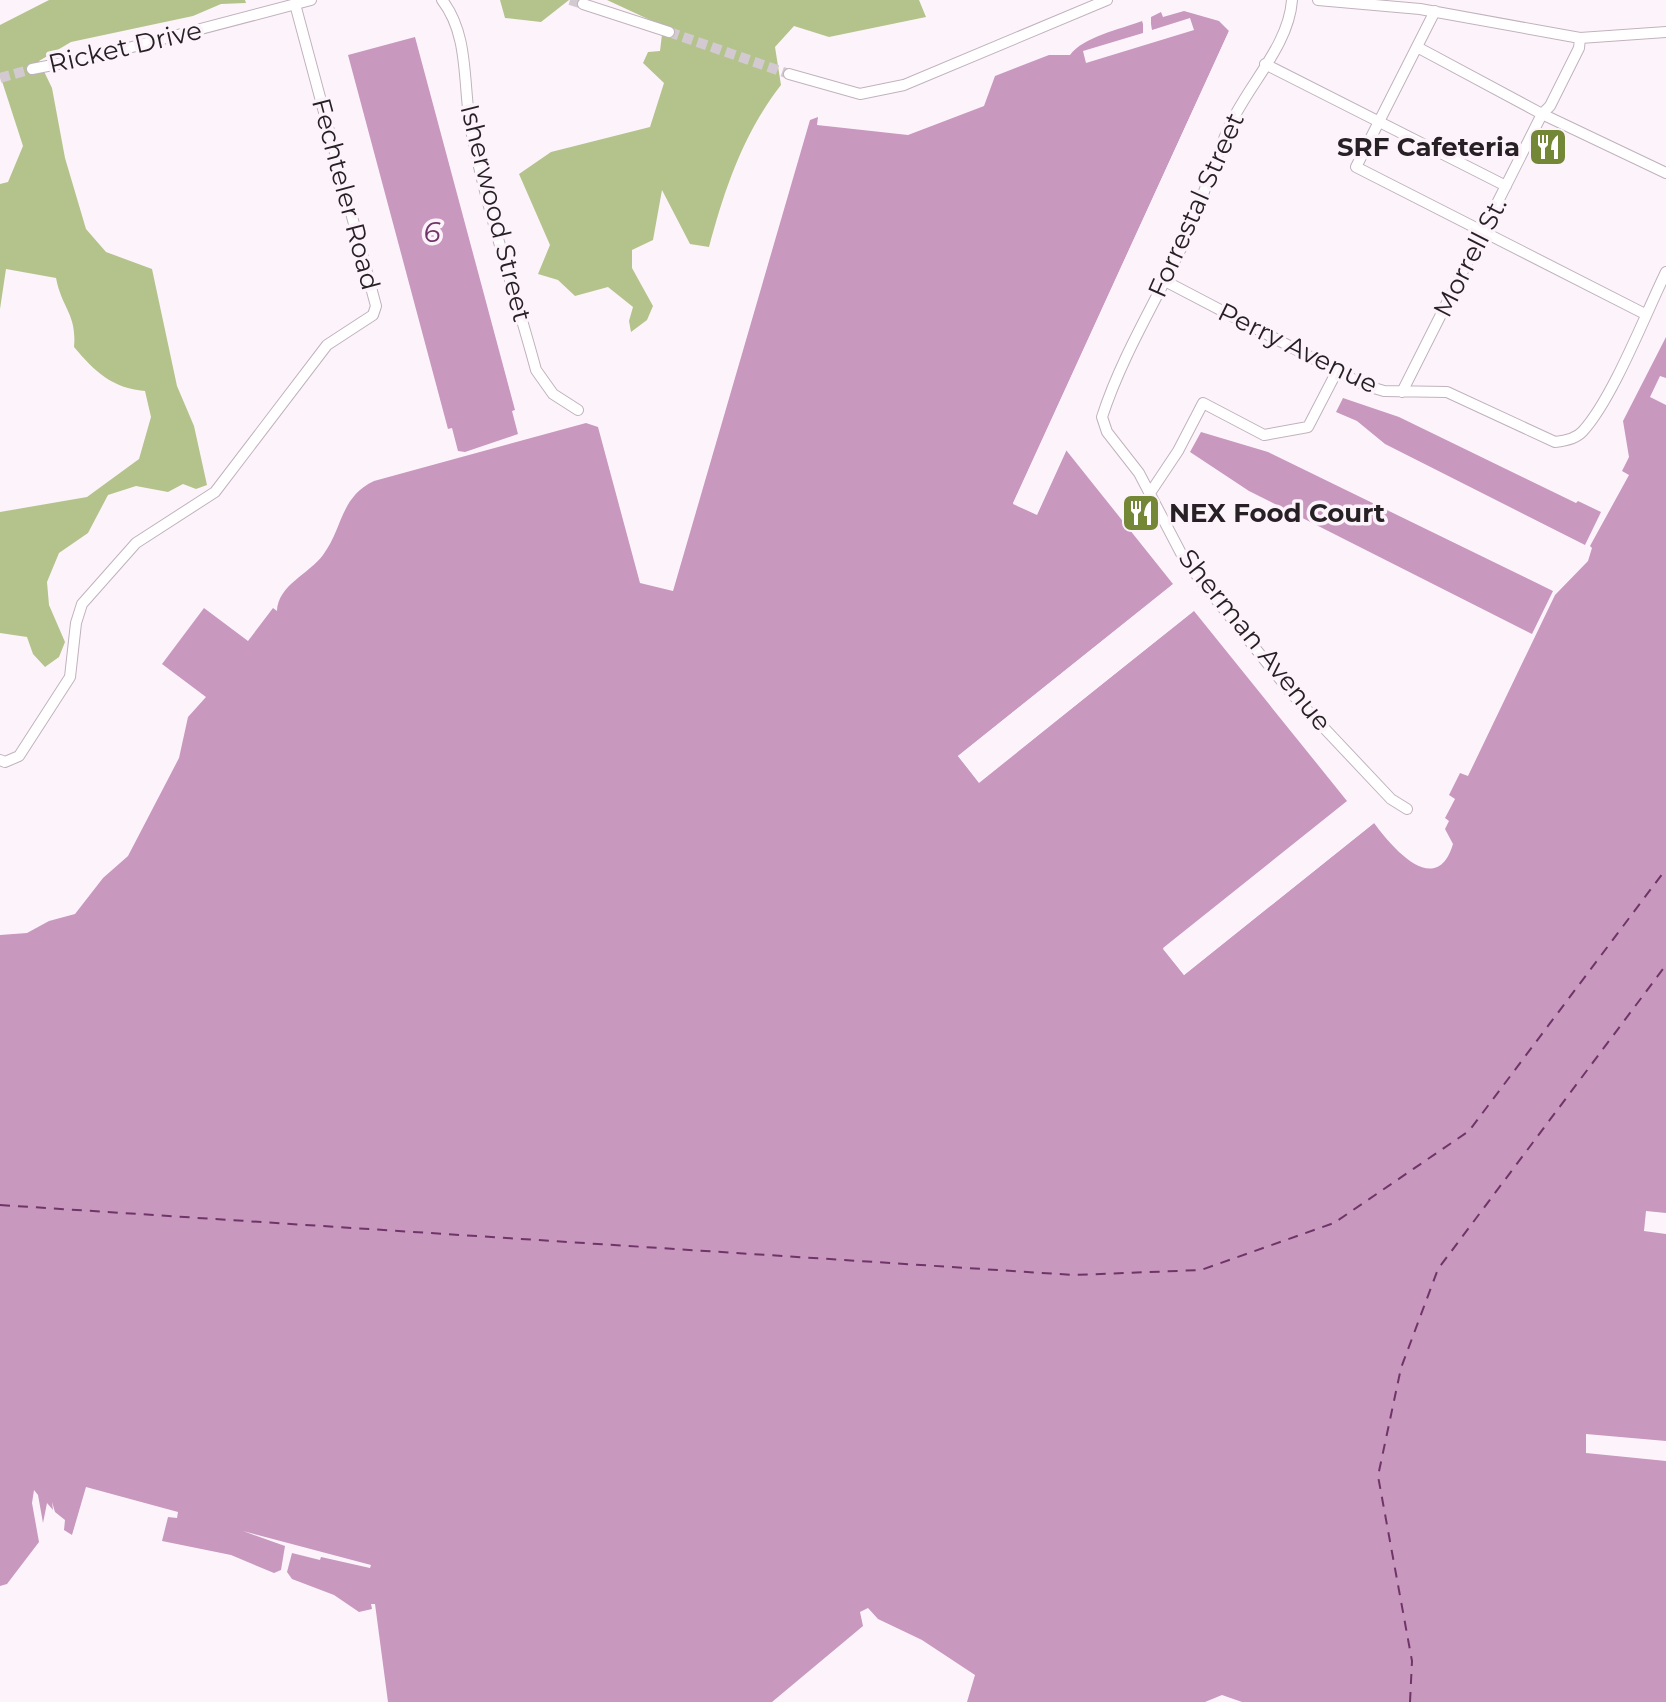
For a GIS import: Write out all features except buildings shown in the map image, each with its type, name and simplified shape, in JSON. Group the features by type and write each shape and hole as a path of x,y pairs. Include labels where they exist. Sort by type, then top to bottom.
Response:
{"street":[{"name":"Ricket Drive","path":"32,69 94,57 270,5 311,0"},
{"name":"Isherwood Street","path":"442,0 452,14 464,60 472,135 536,370 553,394 578,410"},
{"path":"789,74 860,94 904,85 1107,0"},
{"name":"Forrestal Street","path":"1103,413 1130,349 1187,236 1229,127 1283,36 1291,15 1292,0"},
{"path":"1318,0 1435,11 1580,38 1666,32"},
{"name":"Fechteler Road","path":"3,761 19,756 70,677 76,623 82,604 136,543 215,492 327,345 373,315 376,306 295,4"},
{"path":"583,4 669,32"},
{"path":"1435,11 1356,167 1645,314 1665,275"},
{"name":"Morrell St.","path":"1402,392 1542,114 1550,106 1573,60 1580,38"},
{"path":"1417,47 1542,114 1666,173"},
{"path":"1265,64 1506,186"},
{"name":"Perry Avenue","path":"1165,281 1374,388 1402,392 1426,389 1447,392 1555,442 1570,440 1583,431 1608,389 1645,314"},
{"path":"1150,493 1178,451 1203,403 1264,435 1308,427 1337,371"},
{"name":"Sherman Avenue","path":"1103,413 1107,432 1139,473 1184,559 1292,694 1391,799 1407,809"}],"green space":[{"path":"49,0 245,0 246,3 221,4 193,16 71,42 39,61 52,88 65,158 86,229 106,252 152,269 177,386 194,426 207,485 196,489 183,484 168,492 136,486 108,495 88,533 59,553 47,582 49,605 65,642 59,657 45,667 33,654 27,637 0,633 0,512 87,497 139,459 151,417 145,391 123,386 105,377 74,347 71,319 56,278 6,269 0,309 0,184 8,182 23,146 0,75 0,25"},
{"path":"500,0 569,0 541,22 505,18"},
{"path":"607,0 919,0 926,17 829,37 794,26 775,47 781,85 756,123 737,162 709,247 690,244 662,190 653,240 632,250 632,268 653,306 647,320 631,332 629,321 633,307 608,287 575,296 558,280 538,274 550,245 519,174 551,152 650,127 664,83 643,63 648,52 660,51 663,26"}],"water":[{"path":"1184,11 1219,21 1229,31 1013,503 1037,514 1066,450 1173,584 958,756 979,782 1194,611 1347,801 1163,948 1184,975 1374,823 1402,855 1425,868 1436,868 1445,860 1453,844 1445,829 1449,821 1445,818 1455,799 1449,795 1460,773 1468,776 1555,595 1588,561 1590,546 1629,475 1622,471 1629,457 1623,421 1666,337 1666,378 1660,376 1650,397 1666,405 1666,1213 1646,1211 1644,1231 1666,1234 1666,1441 1586,1434 1586,1453 1666,1461 1666,1702 1242,1702 1222,1695 1205,1702 967,1702 975,1675 922,1640 878,1619 868,1608 860,1612 863,1626 772,1702 388,1702 375,1604 371,1604 372,1609 359,1612 334,1595 292,1579 287,1572 292,1553 370,1568 371,1565 243,1531 285,1546 281,1570 274,1573 231,1555 162,1541 168,1517 177,1518 178,1512 86,1487 72,1535 64,1530 65,1520 55,1512 52,1502 53,1510 47,1503 43,1523 38,1495 34,1490 32,1503 39,1542 7,1584 0,1586 0,935 27,933 49,921 75,914 103,878 128,856 179,758 188,717 206,697 162,664 204,608 248,641 273,608 277,611 288,587 323,555 348,504 363,488 374,481 586,423 598,427 640,583 673,591 810,120 818,117 817,125 908,135 984,106 995,76 1049,55 1070,55 1093,38 1142,21 1143,24 1151,24 1151,17 1161,12 1163,17"},
{"name":"6","path":"415,37 515,410 512,411 518,434 465,452 458,451 452,428 448,429 348,55"},
{"path":"1343,398 1399,417 1576,503 1578,501 1601,512 1585,545 1385,444 1357,421 1336,412"},
{"path":"1201,432 1268,452 1553,591 1532,634 1249,491 1190,452"}],"pier":[{"path":"1190,18 1194,30 1086,63 1083,51 1143,33 1143,24 1151,24 1152,30"},
{"path":"1229,31 1232,34 1227,47 1018,502 1035,509 1063,448 1068,447 1037,515 1013,504"},
{"path":"1176,582 1175,587 963,757 980,777 1191,608 1197,608 979,783 958,756"},
{"path":"1351,800 1350,804 1168,949 1184,969 1375,819 1374,823 1184,975 1163,949"}],"ferry route":[{"path":"0,1205 1074,1275 1201,1270 1334,1223 1469,1131 1666,869"},
{"path":"1410,1702 1412,1661 1378,1476 1401,1368 1438,1269 1666,965"}],"tunnel":[{"path":"570,0 583,4"},
{"path":"669,32 789,74"},
{"path":"0,78 32,69"}],"place":[{"name":"SRF Cafeteria","path":"1548,147"},
{"name":"NEX Food Court","path":"1141,513"}]}
